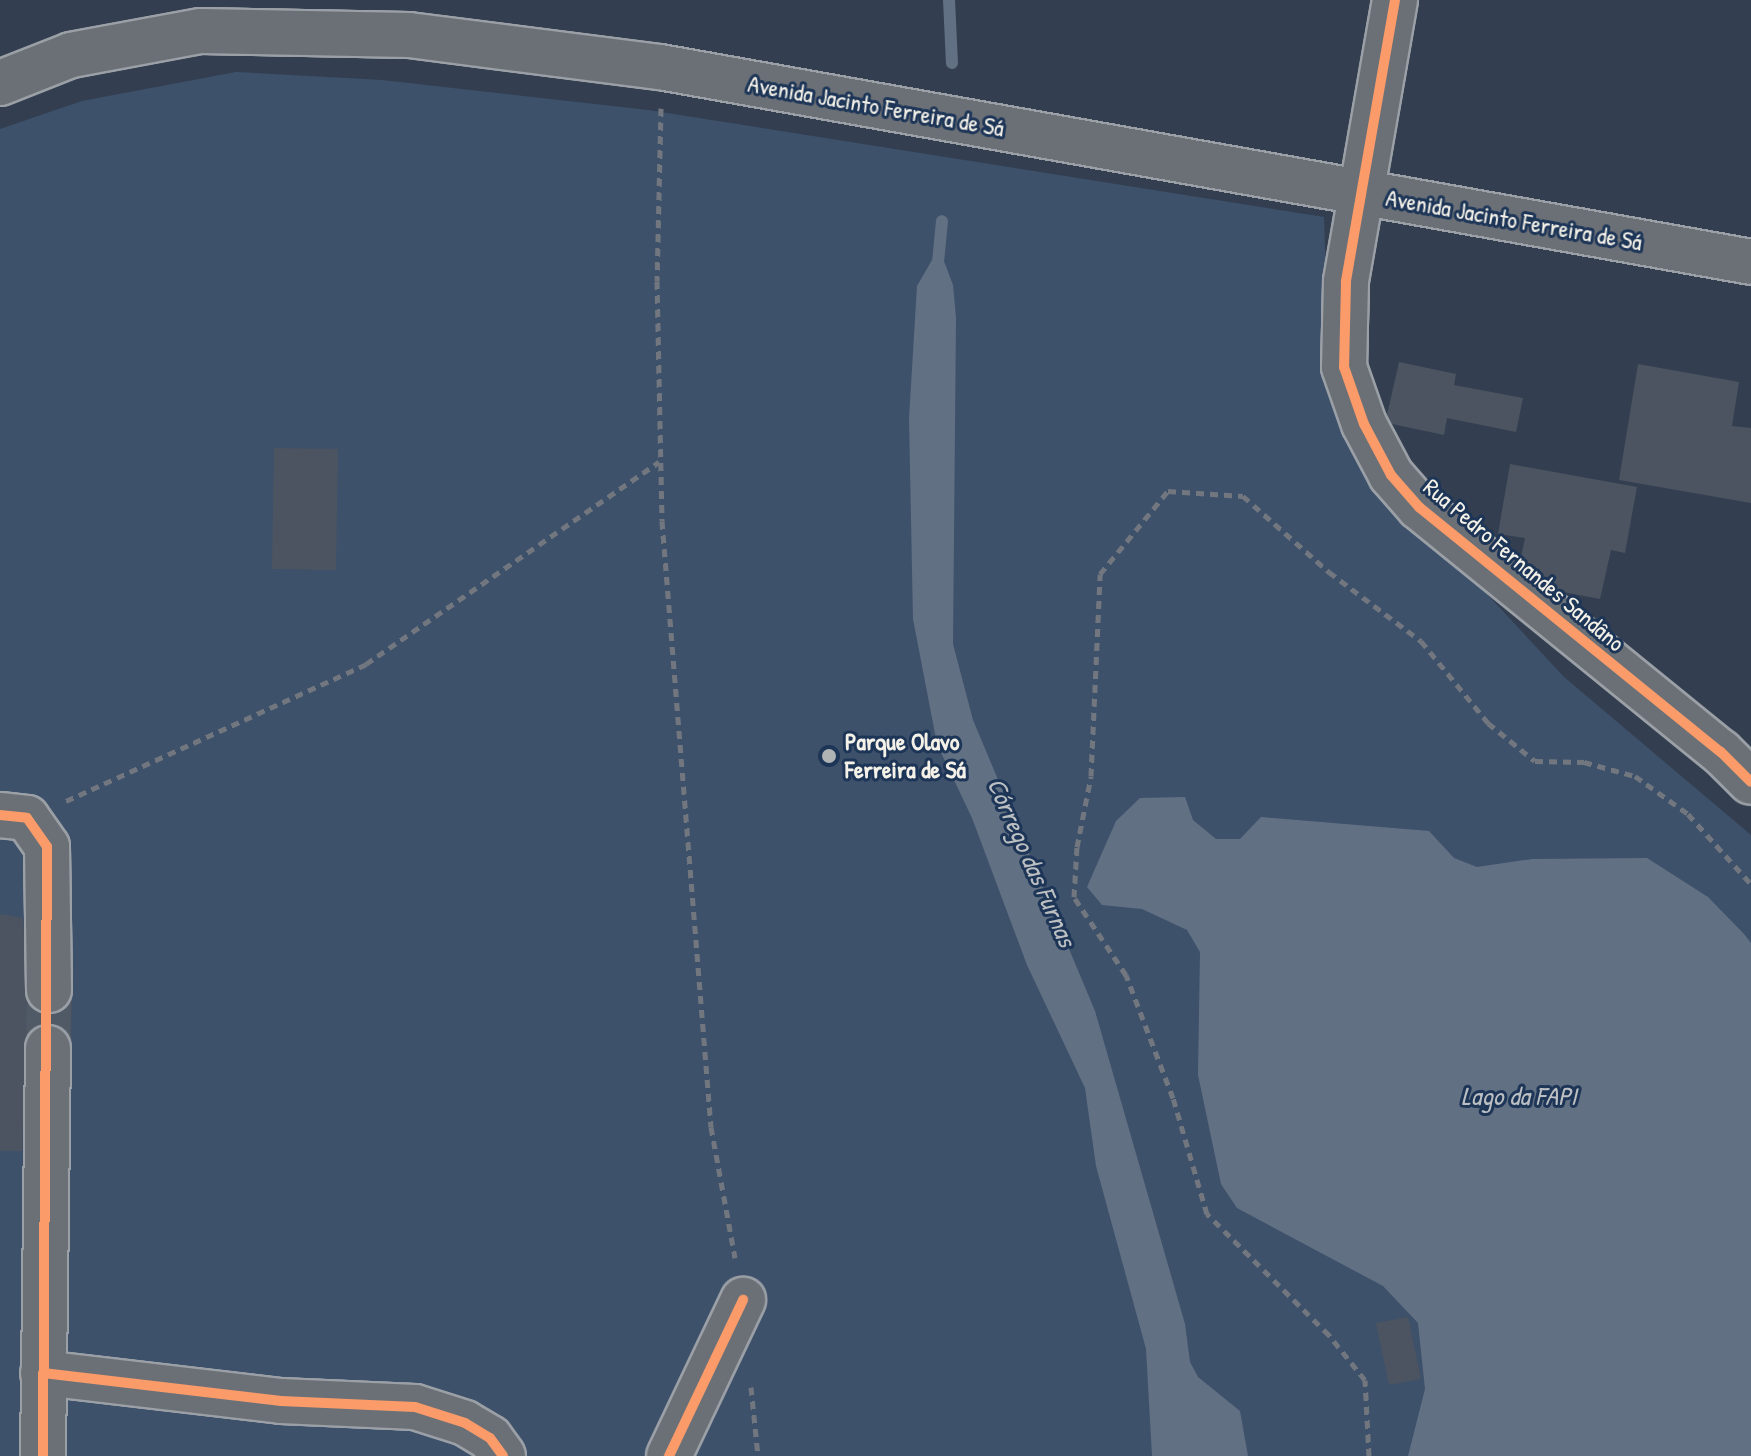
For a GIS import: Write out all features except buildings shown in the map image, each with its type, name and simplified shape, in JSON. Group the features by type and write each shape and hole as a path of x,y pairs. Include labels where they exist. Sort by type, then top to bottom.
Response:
{"street":[{"name":"Rua Pedro Fernandes Sandâno","path":"1395,0 1346,282 1344,367 1364,424 1391,475 1419,507 1721,752 1751,782"},
{"name":"Avenida Jacinto Ferreira de Sá","path":"0,83 101,47 201,31 409,35 660,67 1751,262"},
{"path":"13,817 47,847 49,990"},
{"path":"43,1456 48,1048"},
{"path":"669,1456 743,1300"},
{"path":"43,1373 281,1401 415,1407 465,1423 490,1438 503,1456"}],"path":[{"path":"660,67 660,461 679,770 711,1127 743,1300"},
{"path":"13,817 366,664 660,461"},
{"path":"1369,1456 1365,1380 1329,1335 1207,1214 1173,1098 1126,975 1074,897 1077,847 1091,776 1100,574 1168,491 1243,496 1329,572 1421,641 1488,723 1535,761 1584,762 1635,776 1688,814 1751,884"}],"shaded area":[{"name":"Parque Olavo Ferreira de Sá","path":"236,72 382,80 648,110 1324,217 1329,381 1460,565 1564,677 1751,835 1751,1456 0,1456 0,129 82,101"}],"water":[{"path":"939,248 953,285 956,318 953,644 973,720 1095,1011 1185,1324 1190,1362 1198,1377 1240,1411 1248,1456 1152,1456 1146,1349 1096,1166 1085,1088 1027,965 972,818 937,744 913,619 909,418 917,286"},
{"name":"Lago da FAPI","path":"1185,797 1193,820 1216,839 1240,839 1261,817 1429,831 1454,858 1477,867 1532,859 1647,858 1708,897 1744,934 1751,943 1751,1456 1408,1456 1425,1389 1418,1323 1383,1286 1237,1208 1221,1184 1198,1075 1200,952 1187,930 1142,909 1102,905 1087,887 1116,821 1140,798"}],"waterway":[{"name":"Córrego das Furnas","path":"949,0 952,63"},
{"name":"Córrego das Furnas","path":"938,262 942,221"}],"tunnel":[{"path":"48,1048 49,990"}],"cycle path":[{"path":"1395,0 1346,282 1344,367 1364,424 1391,475 1419,507 1721,752 1751,782"},
{"path":"0,815 27,818 47,847 43,1456"},
{"path":"669,1456 743,1300"},
{"path":"43,1373 281,1401 415,1407 465,1423 490,1438 503,1456"}],"place":[{"name":"Parque Olavo Ferreira de Sá","path":"829,756"}]}
